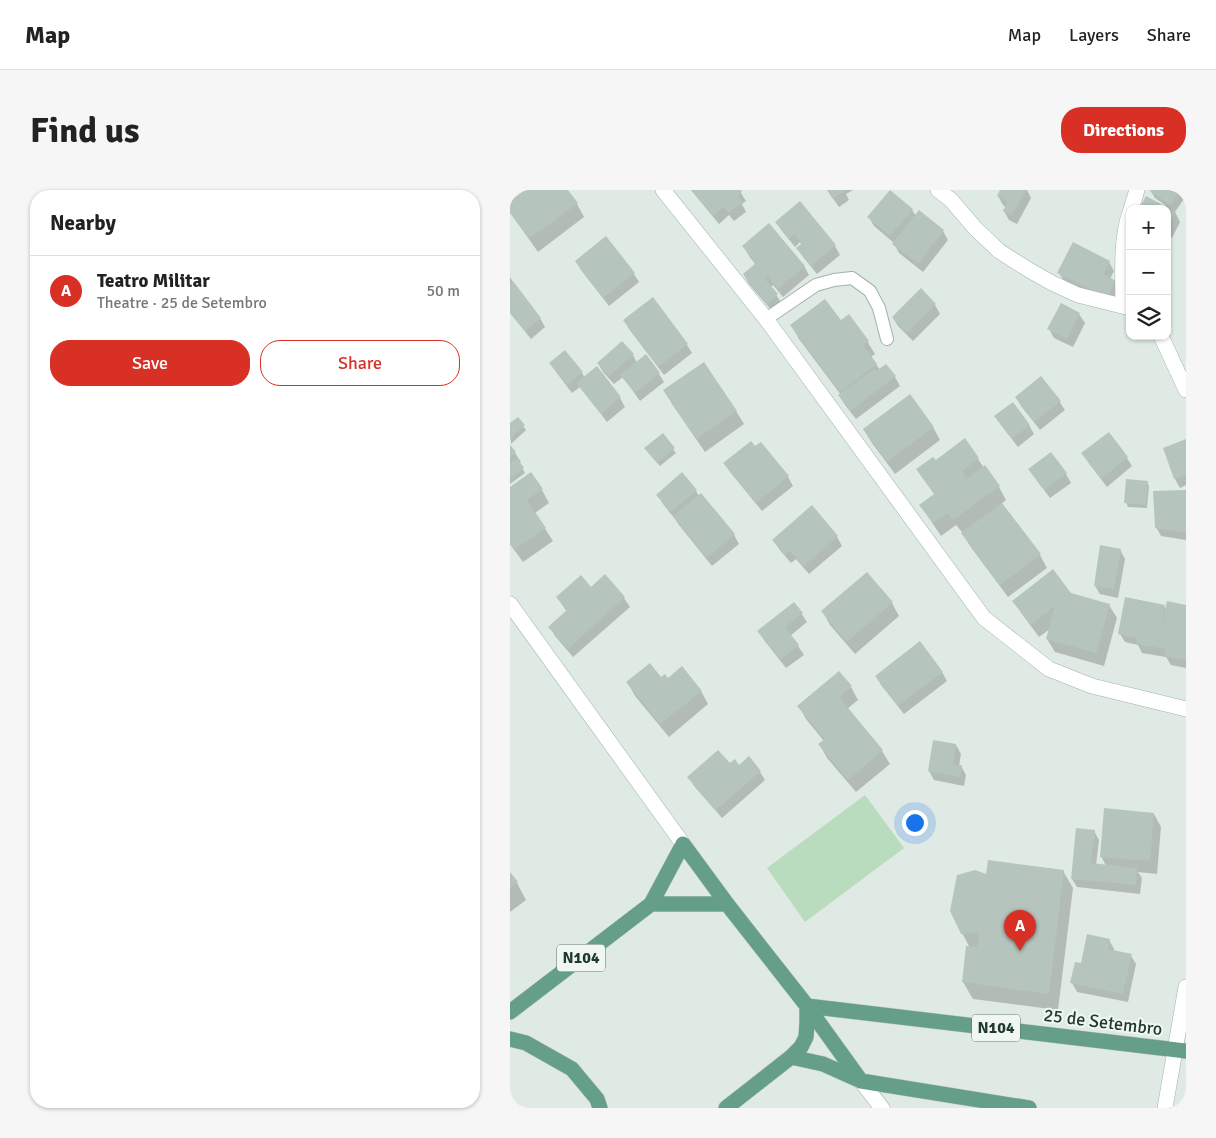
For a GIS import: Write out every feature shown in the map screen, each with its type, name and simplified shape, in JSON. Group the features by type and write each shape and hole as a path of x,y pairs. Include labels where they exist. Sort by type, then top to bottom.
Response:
{"main road":[{"name":"N104","path":"510,1012 652,904 683,844"},
{"path":"683,844 727,904 807,1006 861,1081"},
{"path":"652,904 727,904"},
{"path":"726,1108 801,1047 806,1037 807,1006"},
{"name":"25 de Setembro","path":"807,1006 1180,1050"},
{"path":"510,1039 526,1043 572,1068 597,1099 600,1108"},
{"path":"791,1057 823,1064 861,1081 1029,1108"}],"street":[{"path":"663,190 766,319 984,618 1049,669 1092,686 1186,709"},
{"path":"938,190 950,200 999,252 1052,284 1078,295 1126,307 1123,255 1126,228"},
{"path":"1132,205 1137,190"},
{"path":"1162,340 1186,390"},
{"path":"510,604 683,844"},
{"path":"1165,1108 1180,1050 1186,987"},
{"path":"861,1081 882,1108"}],"lane":[{"path":"766,319 816,285 852,278 870,291 879,308 887,339"}],"green space":[{"path":"865,795 904,848 805,922 767,868"}],"building":[{"path":"525,190 568,190 578,203 529,239 510,213 510,201"},
{"path":"692,190 741,190 742,192 737,196 742,202 729,213 723,207 713,216"},
{"path":"827,190 846,190 833,199"},
{"path":"890,190 913,209 890,236 867,217"},
{"path":"1000,190 1026,190 1012,216 1003,211 1007,202 997,196"},
{"path":"1149,190 1180,190 1170,205"},
{"path":"1146,196 1163,205 1141,205"},
{"path":"800,201 836,245 811,266 796,248 802,243 794,234 789,239 775,222"},
{"path":"1171,209 1176,212 1171,221"},
{"path":"919,210 944,230 918,264 892,244"},
{"path":"769,223 805,266 778,289 768,277 765,279 778,294 767,304 743,274 756,263 742,246"},
{"path":"606,236 635,273 603,298 575,261"},
{"path":"1073,242 1110,261 1103,274 1116,281 1107,298 1057,273"},
{"path":"513,281 541,318 525,331 510,312 510,284"},
{"path":"921,288 936,304 907,333 892,317"},
{"path":"653,297 688,344 658,367 623,320"},
{"path":"825,299 841,320 849,314 869,341 863,345 877,364 840,392 790,325"},
{"path":"1061,303 1080,313 1067,339 1047,329"},
{"path":"622,341 634,354 609,376 597,363"},
{"path":"565,350 583,372 567,385 549,363"},
{"path":"646,354 660,373 635,393 620,375"},
{"path":"704,362 737,411 696,439 663,390"},
{"path":"886,364 896,376 850,411 838,395 874,369 876,371"},
{"path":"597,366 621,397 601,414 576,383"},
{"path":"1041,376 1061,401 1034,422 1015,397"},
{"path":"910,394 934,427 887,462 863,429"},
{"path":"1013,402 1030,425 1012,439 994,416"},
{"path":"518,417 525,425 510,439 510,423"},
{"path":"1109,432 1128,457 1101,479 1081,453"},
{"path":"663,433 675,448 657,463 644,448"},
{"path":"965,438 979,458 962,471 967,479 985,465 1000,486 953,520 948,513 933,523 919,505 934,494 916,469 933,457 936,460"},
{"path":"1186,439 1186,475 1174,479 1163,448"},
{"path":"751,441 755,446 761,442 789,476 756,503 723,463"},
{"path":"510,445 516,452 510,458"},
{"path":"1051,452 1067,473 1044,490 1028,469"},
{"path":"517,458 524,468 510,479 510,463"},
{"path":"531,472 543,489 527,500 546,528 514,550 510,544 510,487"},
{"path":"682,472 697,490 671,512 656,495"},
{"path":"1126,479 1148,481 1146,505 1124,503"},
{"path":"1186,490 1186,533 1155,528 1153,491"},
{"path":"701,493 735,534 707,558 673,516"},
{"path":"1002,503 1041,554 1000,585 961,533"},
{"path":"812,505 838,536 804,566 790,551 785,555 772,540"},
{"path":"1100,545 1121,549 1114,589 1094,586"},
{"path":"1053,569 1071,593 1110,604 1096,653 1046,639 1055,606 1031,625 1012,601"},
{"path":"867,572 893,602 847,642 821,611"},
{"path":"605,574 625,597 568,649 548,627 567,610 556,597 581,575 591,587"},
{"path":"1125,597 1165,605 1162,620 1160,620 1170,622 1163,620 1167,601 1186,605 1186,660 1164,656 1165,649 1136,644 1137,638 1118,634"},
{"path":"794,602 803,613 785,627 799,645 781,660 757,631"},
{"path":"920,641 943,672 898,706 875,676"},
{"path":"650,663 661,677 665,674 668,678 682,666 702,691 660,724 626,682"},
{"path":"839,671 852,686 839,697 883,750 848,780 818,744 825,739 797,706"},
{"path":"933,740 956,744 953,764 962,765 960,777 928,771"},
{"path":"718,750 730,763 735,759 739,765 749,756 761,771 716,810 687,777"},
{"path":"1104,808 1154,813 1150,861 1100,857"},
{"path":"1076,828 1095,830 1091,863 1137,868 1136,885 1071,879"},
{"path":"988,860 1064,870 1049,994 962,982 966,946 977,947 979,933 961,934 950,911 957,875 975,870 986,874"},
{"path":"510,872 518,882 510,888"},
{"path":"1087,934 1110,939 1108,949 1132,954 1123,994 1070,983 1075,962 1081,963"}],"place":[{"name":"Teatro Militar","path":"1020,951"}]}
